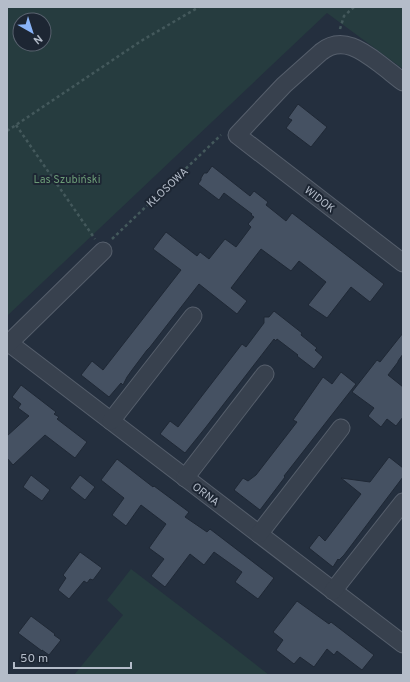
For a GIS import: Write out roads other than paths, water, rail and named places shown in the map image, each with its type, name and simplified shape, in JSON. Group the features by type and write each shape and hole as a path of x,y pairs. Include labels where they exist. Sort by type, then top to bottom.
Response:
{"street":[{"name":"WIDOK","path":"403,82 359,49 341,45 327,47 284,85 237,135 403,263"},
{"path":"8,344 104,251"},
{"path":"111,421 193,316"},
{"name":"ORNA","path":"8,344 403,644"},
{"path":"185,478 265,374"},
{"path":"259,534 341,428"},
{"path":"333,591 403,502"}],"park label":[{"name":"Las Szubiński","path":"67,179"}]}
